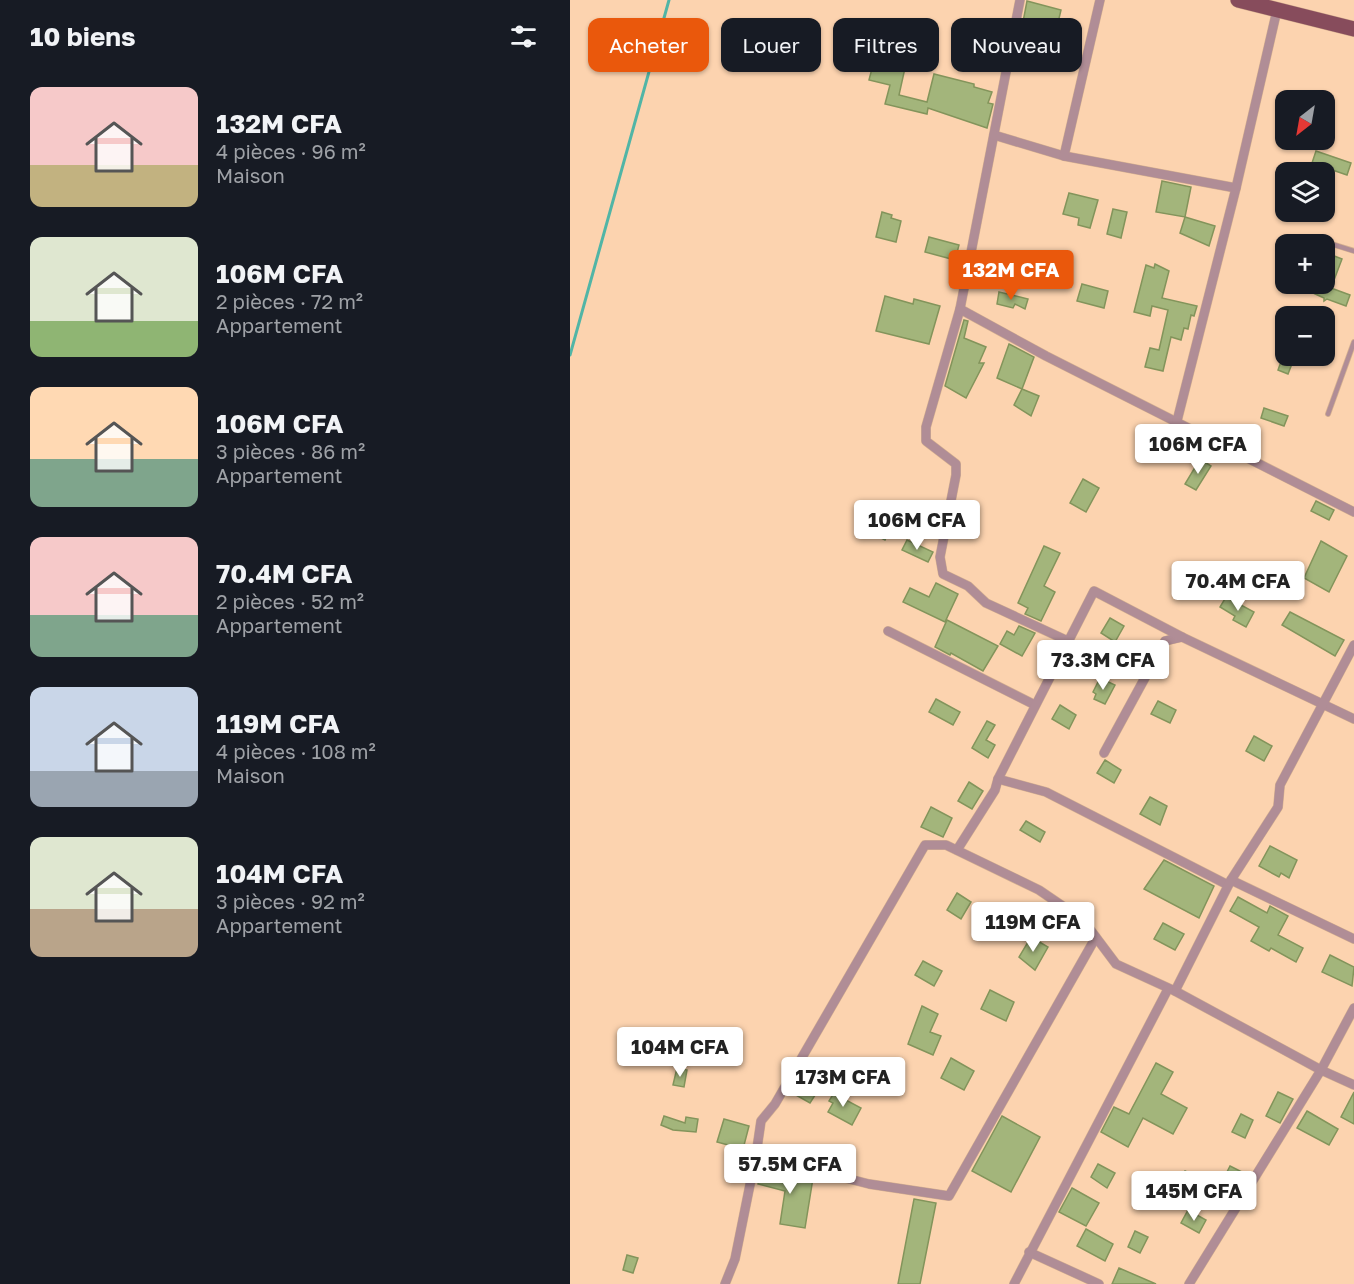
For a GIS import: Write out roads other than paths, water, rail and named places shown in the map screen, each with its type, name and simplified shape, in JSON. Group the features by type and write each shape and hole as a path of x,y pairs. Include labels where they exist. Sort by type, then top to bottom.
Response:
{"main road":[{"path":"1243,1 1354,29"}],"street":[{"path":"1020,0 960,309 926,427 926,441 956,464 956,475 940,557 943,574 968,586 986,603 1068,641"},
{"path":"1064,156 1100,0"},
{"path":"1177,421 1236,189 1277,10"},
{"path":"994,135 1064,156 1236,189"},
{"path":"960,309 1046,356 1354,512"},
{"path":"957,850 995,790 998,779 1094,591 1182,637 1354,719"},
{"path":"888,631 1035,705"},
{"path":"1104,753 1165,641 1182,637"},
{"path":"1014,1284 1029,1252 1230,882 1278,807 1280,785 1354,645"},
{"path":"998,779 1046,792 1230,882 1354,939"},
{"path":"725,1284 735,1259 761,1121 775,1104 925,844 946,845 1039,890 1083,920 1116,964 1171,990 1320,1070 1354,1085"},
{"path":"756,1155 869,1184 950,1196 1096,937"},
{"path":"1189,1284 1320,1070 1354,1008"},
{"path":"1029,1252 1099,1284"}],"lane":[{"path":"1335,245 1354,251"},
{"path":"1328,414 1354,342"}],"waterway":[{"path":"570,355 669,0"}]}
